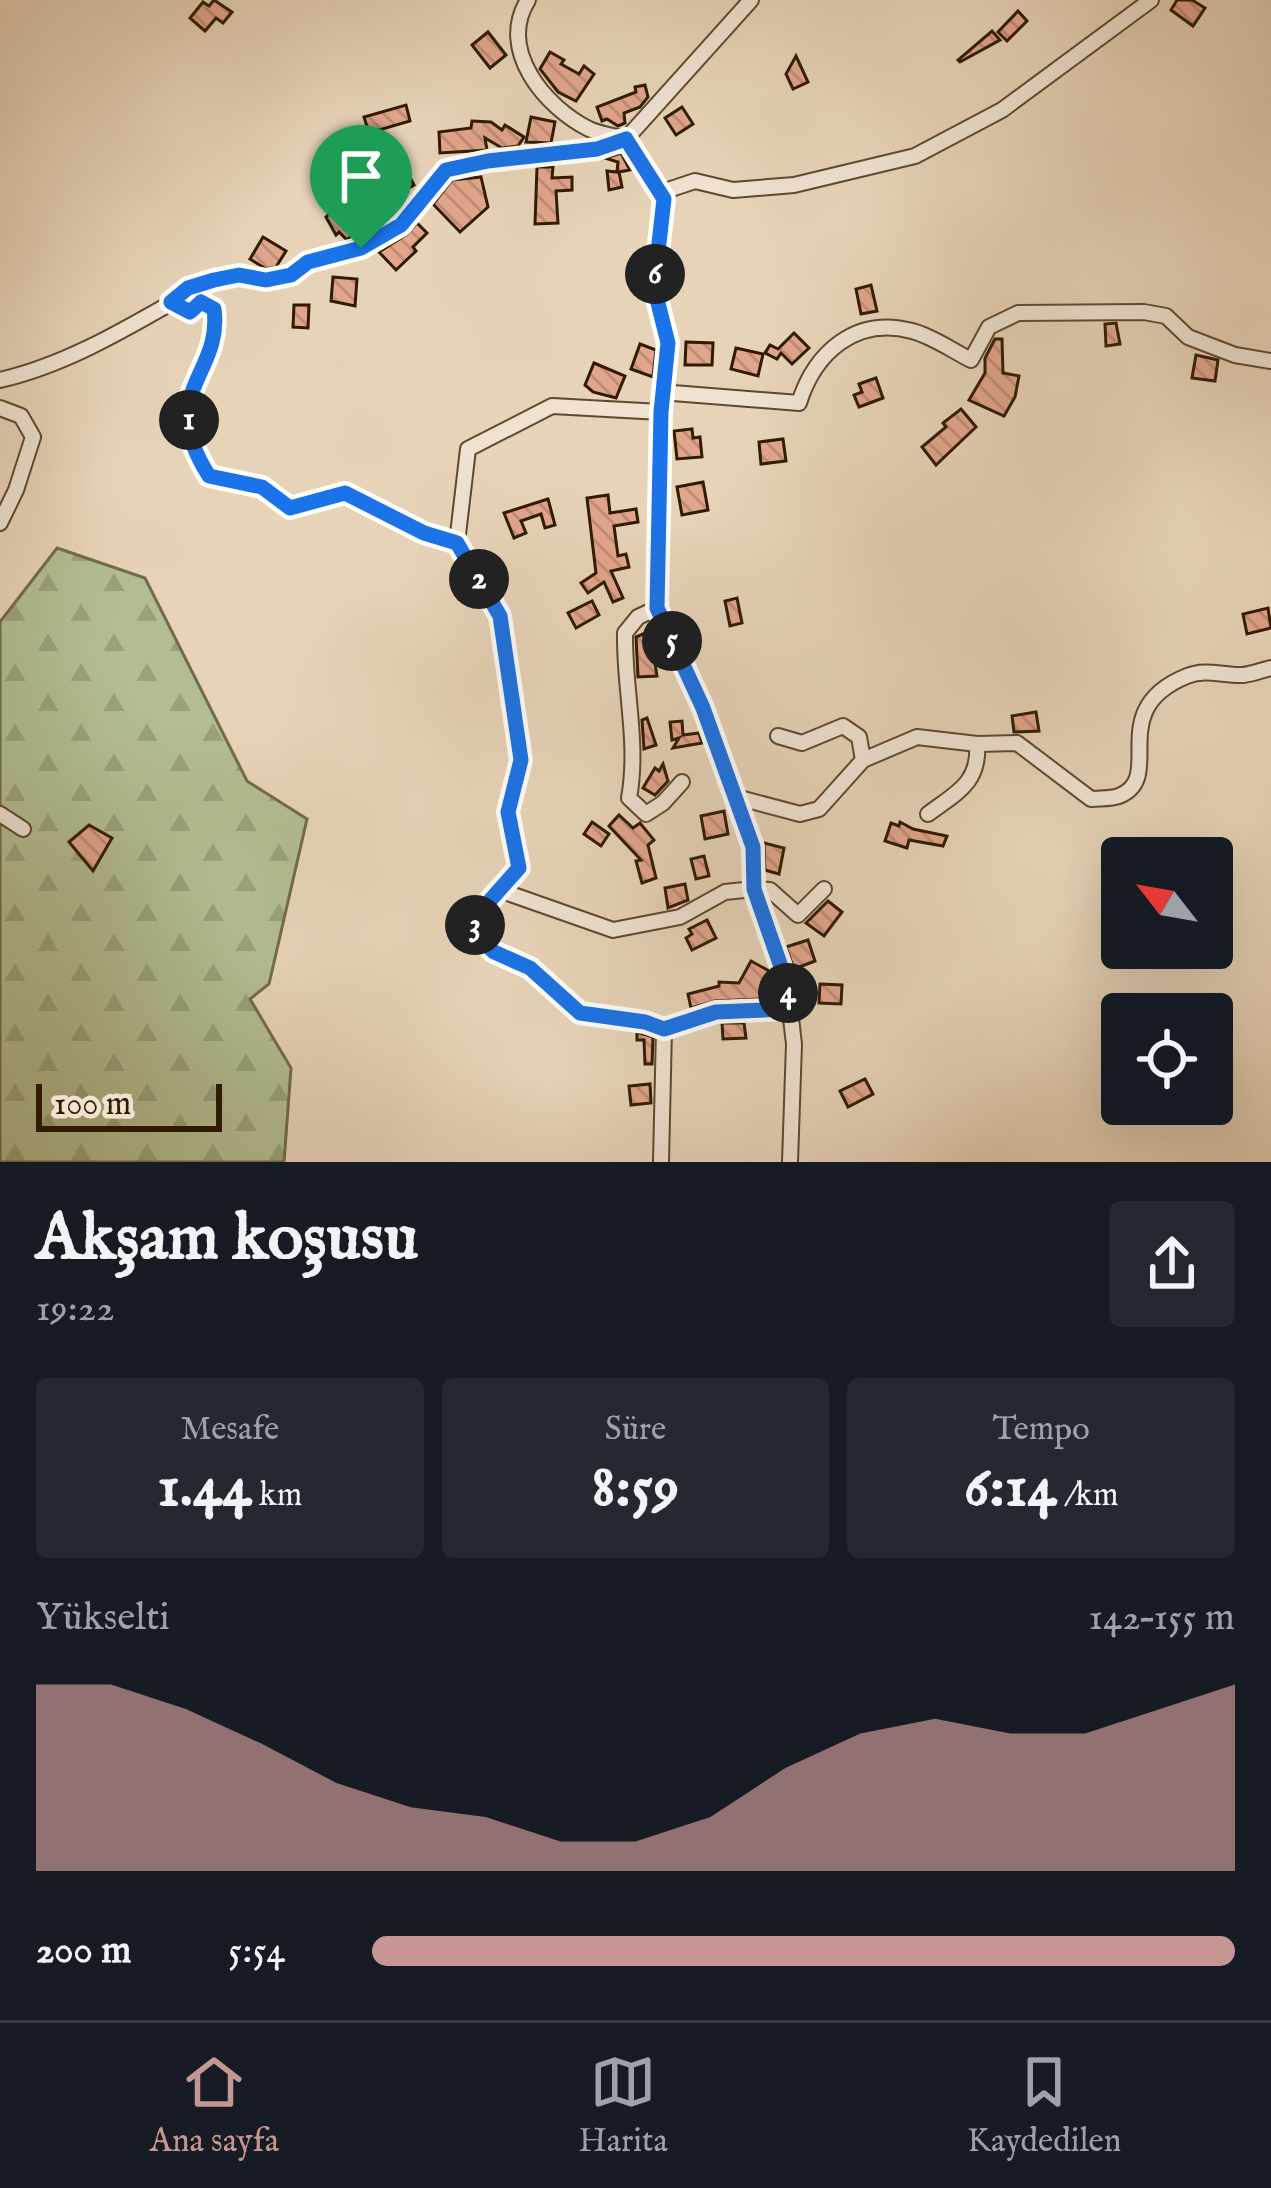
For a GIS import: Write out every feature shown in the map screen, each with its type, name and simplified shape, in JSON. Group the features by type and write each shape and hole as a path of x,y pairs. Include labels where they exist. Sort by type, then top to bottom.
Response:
{"street":[{"path":"528,0 520,13 519,46 538,93 590,130 626,139 664,199"},
{"path":"0,380 90,347 188,288 239,275 266,280 291,275 308,262 361,248 401,225 446,170 597,149 626,139 751,0"},
{"path":"790,1162 794,1044 787,984 754,889 753,847 736,797 703,708 657,608 661,412 668,343 654,287 664,199 671,189 695,181 733,190 794,184 915,156 1002,110 1151,0"},
{"path":"171,302 190,312 201,302 214,309 217,327 187,408 195,454 209,476 262,487 290,508 345,493 424,533 457,543"},
{"path":"666,386 673,393 799,403 808,376 847,335 868,329 911,331 971,360 988,327 1018,313 1166,316 1188,337 1235,355 1271,361"},
{"path":"661,412 552,406 468,449 457,543 500,616 521,760 508,812 519,868 478,914 473,932 494,952 530,968 580,1013 664,1029 716,1012 789,1009"},
{"path":"0,408 21,416 33,437 0,523"},
{"path":"657,608 638,617 625,633 624,687 635,764 629,798 646,814 682,782"},
{"path":"736,797 800,814 818,809 862,760 917,737 1017,743 1090,799 1121,796 1139,778 1143,761 1137,743 1143,711 1160,692 1187,675 1212,671 1241,675 1271,668"},
{"path":"778,736 802,743 843,726 860,737 862,760"},
{"path":"928,814 965,786 979,765 977,744"},
{"path":"0,814 23,829"},
{"path":"502,891 613,930 680,917 725,892 754,889 770,890 798,915 824,890"},
{"path":"661,1162 664,1029"}],"green space":[{"path":"57,548 145,578 247,781 307,819 269,984 250,999 291,1068 284,1162 0,1162 0,622"}],"building":[{"path":"214,0 232,12 223,23 216,18 205,31 190,18 203,2 209,6"},
{"path":"1177,0 1192,0 1205,8 1193,26 1171,10"},
{"path":"1018,11 1027,21 1007,41 998,32"},
{"path":"992,31 1000,40 958,60"},
{"path":"488,32 506,55 490,68 472,45"},
{"path":"550,52 579,74 584,66 594,74 576,101 558,92 540,69"},
{"path":"796,56 808,82 793,89 786,74"},
{"path":"645,85 648,97 640,107 624,113 625,123 602,121 597,107"},
{"path":"406,105 410,121 369,133 364,117"},
{"path":"682,107 693,124 676,135 665,118"},
{"path":"531,117 555,122 551,143 526,142"},
{"path":"472,121 491,122 502,130 505,125 524,137 518,146 502,148 485,138 487,150 440,153 439,132 471,128"},
{"path":"621,153 630,170 619,172 622,187 609,190 607,171 617,172 618,162 605,158"},
{"path":"401,161 414,185 396,196 402,206 394,216 379,225 372,215 347,240 339,232 336,235 326,217 343,200 353,210 378,194 375,189 389,179 384,171"},
{"path":"537,167 553,167 552,178 572,177 572,190 556,191 558,223 535,224"},
{"path":"481,177 488,207 460,232 433,204 452,180"},
{"path":"417,223 427,233 396,270 379,252"},
{"path":"263,237 286,251 276,267 266,269 250,259"},
{"path":"333,277 357,279 355,306 331,301"},
{"path":"871,285 877,311 861,314 856,289"},
{"path":"294,305 309,305 308,328 293,327"},
{"path":"1116,323 1120,344 1106,346 1105,324"},
{"path":"794,333 809,348 792,364 781,353 777,359 765,353 770,345 778,349"},
{"path":"995,339 1002,339 1003,373 1019,376 1015,397 1004,416 969,400 985,373 985,358"},
{"path":"686,342 713,343 712,365 685,365"},
{"path":"640,344 656,350 653,377 631,369"},
{"path":"736,348 763,354 758,376 731,369"},
{"path":"1196,355 1218,360 1215,381 1192,378"},
{"path":"594,363 625,376 616,398 585,385"},
{"path":"876,378 883,398 859,407 854,395 862,392 859,384"},
{"path":"961,409 976,427 936,465 922,447"},
{"path":"692,429 693,438 700,437 702,457 677,459 674,431"},
{"path":"783,439 786,461 761,464 759,442"},
{"path":"703,482 708,510 682,515 677,487"},
{"path":"608,495 610,513 636,509 638,522 614,526 618,556 626,554 629,567 611,571 623,598 613,602 604,582 588,593 581,583 596,573 587,498"},
{"path":"548,499 555,525 545,528 541,514 521,521 526,533 514,538 504,513"},
{"path":"737,598 742,623 730,626 725,601"},
{"path":"592,601 599,615 576,628 568,613"},
{"path":"1268,608 1271,628 1247,634 1243,614"},
{"path":"650,631 657,676 638,677 636,637"},
{"path":"1036,712 1039,731 1014,732 1012,716"},
{"path":"647,718 656,745 644,749 642,720"},
{"path":"682,721 683,735 699,733 702,743 673,748 679,738 672,740 670,722"},
{"path":"663,764 668,781 655,795 643,788"},
{"path":"724,811 728,834 705,839 701,816"},
{"path":"619,815 633,828 640,823 654,840 648,845 656,878 642,883 636,861 641,860 609,826"},
{"path":"592,822 609,834 601,846 584,834"},
{"path":"900,822 947,836 943,846 909,840 907,848 885,841 891,823 899,826"},
{"path":"89,825 112,838 93,871 69,842"},
{"path":"764,843 784,848 779,874 765,870"},
{"path":"704,856 709,876 696,879 691,859"},
{"path":"685,884 688,900 668,908 665,888"},
{"path":"828,901 842,912 824,936 806,923"},
{"path":"707,920 716,938 692,950 686,938 692,934 689,929"},
{"path":"808,940 815,961 794,969 786,947"},
{"path":"751,961 771,972 775,983 770,992 777,993 777,998 715,1001 691,1008 688,994 719,986 719,982 739,983"},
{"path":"820,984 842,985 841,1004 819,1003"},
{"path":"722,1023 744,1023 746,1038 723,1039"},
{"path":"637,1032 653,1037 652,1064 645,1064 644,1040 637,1040"},
{"path":"865,1079 873,1094 848,1107 840,1091"},
{"path":"650,1084 651,1103 631,1105 629,1086"}],"route":[{"path":"626,139 664,199 654,287 668,343 661,412 657,608 703,708 753,847 754,889 787,984 789,1009 716,1012 664,1029 580,1013 530,968 494,952 473,932 478,914 519,868 508,812 521,760 500,616 457,543 424,533 345,493 290,508 262,487 209,476 195,454 188,397 217,327 214,309 201,302 190,312 171,302 188,288 214,280 291,275 308,262 361,248 401,225 446,170 488,161 597,149 626,139"}]}
